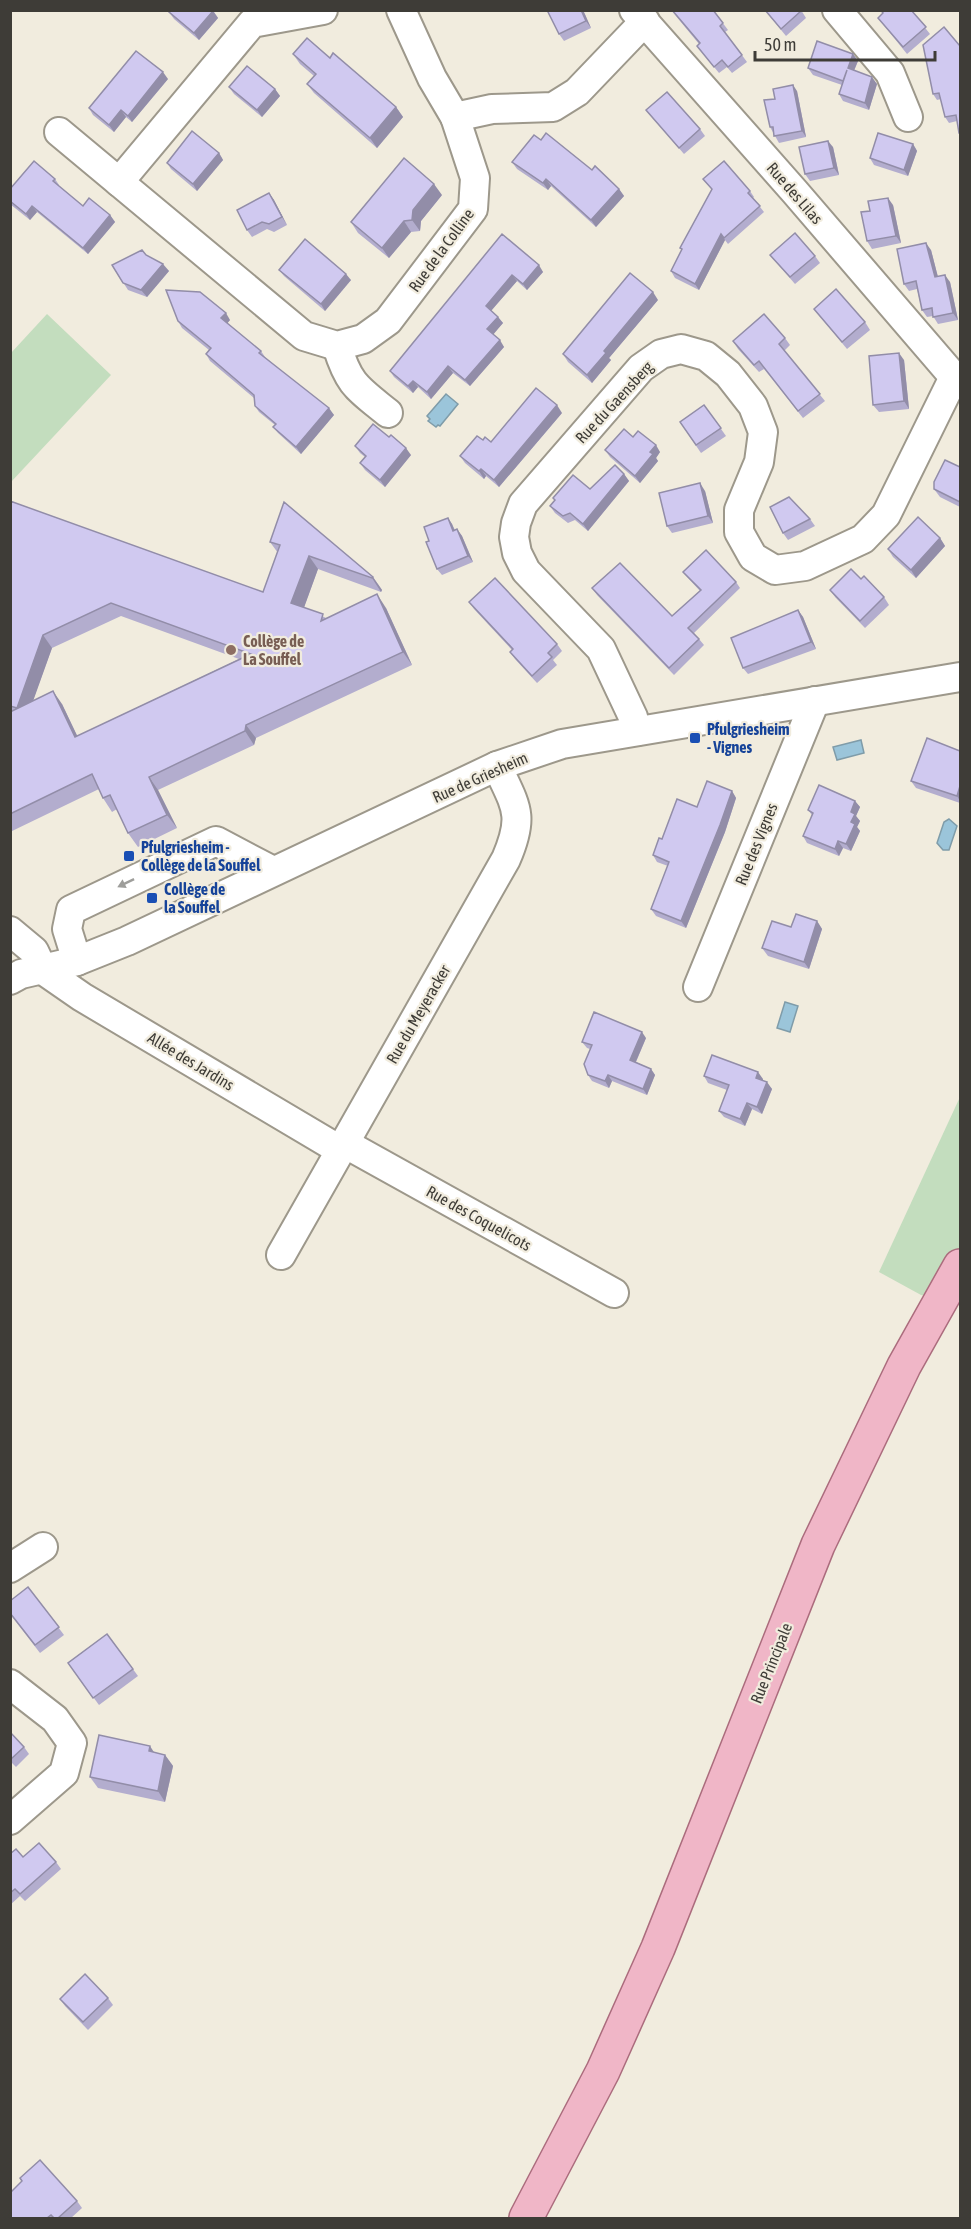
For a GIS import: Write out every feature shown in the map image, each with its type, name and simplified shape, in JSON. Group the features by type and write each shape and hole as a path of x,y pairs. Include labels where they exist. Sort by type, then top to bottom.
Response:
{"main road":[{"name":"Rue Principale","path":"526,2218 603,2071 658,1948 818,1545 904,1366 960,1266"}],"street":[{"path":"119,182 252,23 323,10"},
{"name":"Rue de la Colline","path":"337,346 363,339 388,321 473,209 475,178 455,117 432,78 401,10"},
{"path":"837,10 890,73 908,117"},
{"path":"455,117 492,109 553,107 577,92 639,16"},
{"name":"Rue des Lilas","path":"639,16 957,378"},
{"path":"59,132 304,336 337,346 344,369 354,386 388,413"},
{"name":"Rue du Gaensberg","path":"636,731 633,717 601,649 526,571 514,537 522,504 641,368 661,354 681,349 706,356 728,375 753,406 763,432 759,462 739,510 739,532 753,557 775,570 805,566 863,539 886,515 957,378"},
{"name":"Rue de Griesheim","path":"10,980 21,974 61,966 127,941 497,766 562,744 960,676"},
{"name":"Rue des Vignes","path":"698,987 815,701"},
{"name":"Rue du Meyeracker","path":"281,1255 506,859 516,837 517,810 497,766"},
{"path":"11,931 34,951 61,966 71,910 216,841 273,871"},
{"name":"Allée des Jardins","path":"61,966 82,997 342,1147"},
{"name":"Rue des Coquelicots","path":"342,1147 614,1293"},
{"path":"10,1568 43,1547"},
{"path":"10,1684 55,1719 72,1743 64,1773 10,1820"}],"green space":[{"path":"47,314 111,375 11,482 11,353"},
{"path":"960,1097 960,1304 921,1295 879,1272"}],"water":[{"path":"446,394 458,404 440,426 436,427 428,421 430,419 427,416"},
{"path":"861,740 864,753 837,760 833,747"},
{"path":"949,819 957,826 949,850 943,850 937,843 944,822"},
{"path":"785,1002 798,1006 790,1032 777,1028"}],"building":[{"path":"170,10 213,11 194,33 169,12"},
{"path":"547,10 581,10 586,21 559,34"},
{"path":"672,10 713,10 723,23 720,26 742,55 728,67 722,60 714,67 697,46 700,43"},
{"path":"765,10 801,10 801,11 781,29"},
{"path":"881,10 911,10 926,27 903,47 878,18 883,13"},
{"path":"944,27 960,46 960,133 956,115 945,117 939,93 933,94 923,45"},
{"path":"307,38 330,58 333,53 396,107 370,138 307,84 316,74 293,54"},
{"path":"817,41 853,54 848,68 872,77 865,103 839,94 847,70 843,81 808,68"},
{"path":"136,51 163,72 128,116 121,110 109,125 89,108"},
{"path":"247,66 275,89 257,110 229,87"},
{"path":"793,85 802,131 774,136 764,100 775,99 773,89"},
{"path":"667,92 700,129 679,148 646,110"},
{"path":"192,131 219,153 193,184 167,163"},
{"path":"546,133 592,170 595,166 619,189 591,220 546,179 543,183 512,162 534,135 541,140"},
{"path":"878,133 913,144 904,170 870,158"},
{"path":"828,141 834,168 805,174 799,147"},
{"path":"404,158 434,184 413,210 412,220 404,221 382,248 351,222"},
{"path":"34,161 55,179 53,181 83,206 89,198 110,215 83,248 32,206 26,214 10,201 10,189"},
{"path":"724,161 760,206 724,238 721,234 695,284 671,271 682,249 680,248 712,189 703,179"},
{"path":"269,193 282,217 269,224 262,222 247,230 237,210"},
{"path":"888,198 896,236 867,241 861,212 870,211 868,201"},
{"path":"795,233 815,256 790,277 770,255"},
{"path":"502,234 539,265 523,284 512,275 486,306 498,317 487,329 500,340 465,380 448,366 427,392 413,381 408,386 390,371"},
{"path":"305,239 346,274 321,304 279,270"},
{"path":"926,243 935,277 945,275 953,313 933,317 932,308 922,310 916,281 904,284 897,249"},
{"path":"142,250 146,255 163,264 141,290 123,283 112,265"},
{"path":"630,273 653,292 587,375 563,354"},
{"path":"836,289 865,322 842,342 814,309"},
{"path":"166,290 200,292 226,313 221,318 261,351 259,353 329,408 296,447 273,427 276,424 255,406 254,395 206,354 211,348 178,321"},
{"path":"764,314 785,338 779,344 820,394 798,411 759,361 754,365 733,341"},
{"path":"899,353 904,401 873,405 869,356"},
{"path":"536,388 557,405 494,480 460,456 477,436 483,440 485,437 491,442"},
{"path":"704,405 721,428 696,445 680,422"},
{"path":"373,424 406,448 380,480 360,463 366,456 355,446"},
{"path":"624,429 633,437 638,431 656,445 650,452 653,454 635,476 605,450"},
{"path":"945,460 960,467 960,502 934,489 934,482"},
{"path":"615,465 624,474 583,524 570,513 563,516 550,506 555,500 553,498 573,475 590,489"},
{"path":"700,483 708,516 667,526 659,493"},
{"path":"789,497 810,519 783,533 770,507"},
{"path":"10,501 263,592 280,545 270,542 284,502 373,577 309,556 291,603 323,614 321,621 377,594 403,652 246,725 245,731 149,777 167,815 128,833 110,795 103,798 92,774 10,814 10,712 53,691 75,737 251,654 111,603 43,635 17,708 10,706"},
{"path":"918,517 940,538 911,570 888,549"},
{"path":"448,518 453,531 457,529 468,556 437,569 426,542 429,541 424,527"},
{"path":"706,550 736,582 688,628 699,639 669,668 592,588 620,563 672,616 701,590 683,572"},
{"path":"851,569 861,579 864,576 884,597 860,621 830,590"},
{"path":"495,578 557,644 548,653 552,657 532,676 510,652 513,649 469,602"},
{"path":"798,610 811,642 743,668 731,638"},
{"path":"927,738 960,751 960,786 957,796 911,781"},
{"path":"707,781 732,791 681,921 651,909 669,862 653,855 659,838 662,839 677,799 697,807"},
{"path":"819,785 855,801 851,812 855,814 851,822 855,824 846,844 838,841 835,849 803,836 813,813 808,810"},
{"path":"796,914 817,921 804,962 762,948 772,921 791,927"},
{"path":"594,1012 642,1032 630,1060 651,1069 643,1089 608,1075 605,1081 588,1075 584,1064 592,1045 582,1042"},
{"path":"712,1055 758,1072 756,1078 767,1082 757,1107 747,1103 740,1119 719,1111 729,1085 704,1076"},
{"path":"28,1587 59,1627 35,1645 10,1613 10,1601"},
{"path":"107,1634 133,1669 93,1698 68,1663"},
{"path":"10,1732 24,1747 11,1759 10,1759"},
{"path":"99,1735 150,1746 149,1751 165,1755 158,1791 90,1777"},
{"path":"39,1843 56,1862 20,1894 15,1889 10,1893 10,1854 16,1849 23,1857"},
{"path":"85,1974 108,1998 83,2022 60,1999"},
{"path":"40,2160 77,2201 58,2218 51,2215 47,2218 10,2218 10,2193 22,2181 20,2178"}],"place":[{"name":"Collège de La Souffel","path":"231,650"},
{"name":"Pfulgriesheim - Vignes","path":"695,738"},
{"name":"Pfulgriesheim - Collège de la Souffel","path":"129,856"},
{"name":"Collège de la Souffel","path":"152,898"}]}
